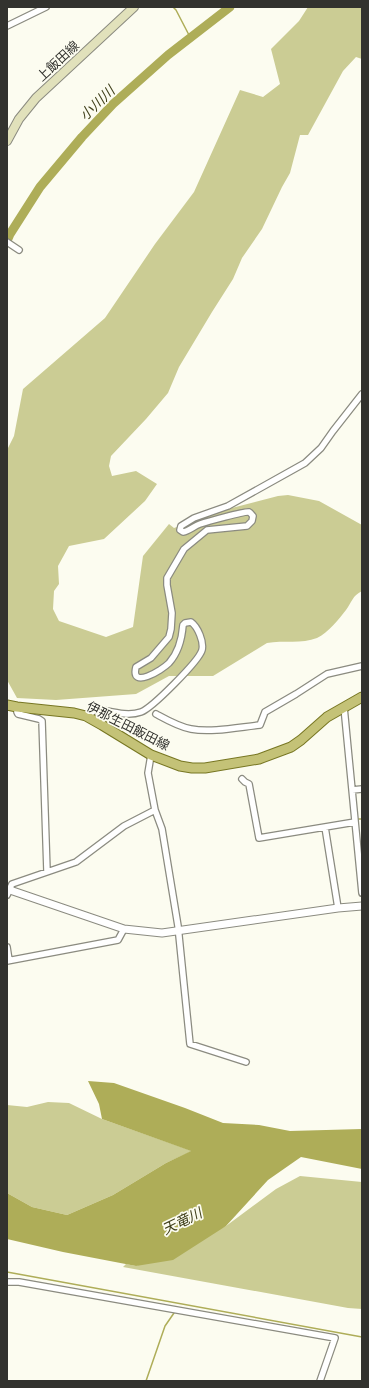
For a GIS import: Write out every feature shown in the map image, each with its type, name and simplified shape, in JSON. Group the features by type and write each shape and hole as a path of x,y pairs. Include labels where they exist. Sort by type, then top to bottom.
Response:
{"main road":[{"name":"上飯田線","path":"8,138 19,119 36,98 134,7"},
{"name":"伊那生田飯田線","path":"7,705 17,708 74,713 86,716 102,724 151,755 180,766 205,768 258,758 291,747 327,717 362,697"}],"street":[{"path":"7,26 46,7"},
{"path":"7,242 18,249"},
{"path":"91,712 96,709 132,715 147,710 189,668 202,652 203,646 195,625 191,622 185,623 183,625 178,648 170,663 151,675 142,678 136,676 134,672 136,667 151,658 169,637 172,629 172,613 167,578 184,549 207,530 248,526 252,521 253,516 247,511 201,524 187,532 180,530 181,526 194,518 228,506 305,463 321,448 362,394"},
{"path":"156,714 172,723 191,729 213,730 260,725 265,712 327,674 362,666"},
{"path":"344,707 362,893"},
{"path":"17,708 18,714 39,718 42,721 47,871"},
{"path":"151,755 148,773 155,810 162,829 179,930 190,1044 246,1062"},
{"path":"242,779 249,784 259,838 355,822"},
{"path":"352,790 362,790"},
{"path":"155,810 124,826 76,862 12,884 8,891 124,929 162,933 338,908 362,906"},
{"path":"325,827 338,908"},
{"path":"7,947 8,960 118,940 124,929"},
{"path":"7,1282 19,1282 335,1338 320,1381"}],"green space":[{"path":"308,7 362,7 362,59 356,57 343,71 308,135 300,135 290,173 262,229 242,258 233,279 179,367 168,393 111,456 109,466 112,476 136,471 157,484 145,501 104,539 69,546 58,566 59,584 54,591 53,609 59,621 106,637 133,627 143,556 169,524 174,528 228,509 278,496 288,495 319,501 362,525 362,591 354,597 333,626 321,636 305,641 267,643 213,676 169,676 136,694 56,700 17,698 7,680 7,450 14,436 23,389 105,318 155,244 194,192 240,90 263,97 280,84 271,49 299,21"},
{"path":"48,1102 69,1103 102,1119 192,1151 166,1163 113,1195 67,1215 32,1207 7,1193 7,1105 27,1107"},
{"path":"300,1176 362,1182 362,1309 348,1308 123,1267 126,1264 136,1266 226,1226 276,1189"}],"water":[{"name":"天竜川","path":"88,1081 114,1083 223,1123 259,1125 290,1131 362,1129 362,1169 301,1157 268,1180 226,1226 173,1260 136,1266 63,1252 7,1239 7,1193 32,1207 67,1215 113,1195 166,1163 191,1151 102,1119 99,1104"}],"waterway":[{"path":"173,7 190,37"},
{"name":"小川川","path":"7,241 40,187 82,137 113,104 168,55 230,7"},
{"path":"7,1272 362,1337"},
{"path":"146,1381 165,1326 174,1313"}]}
